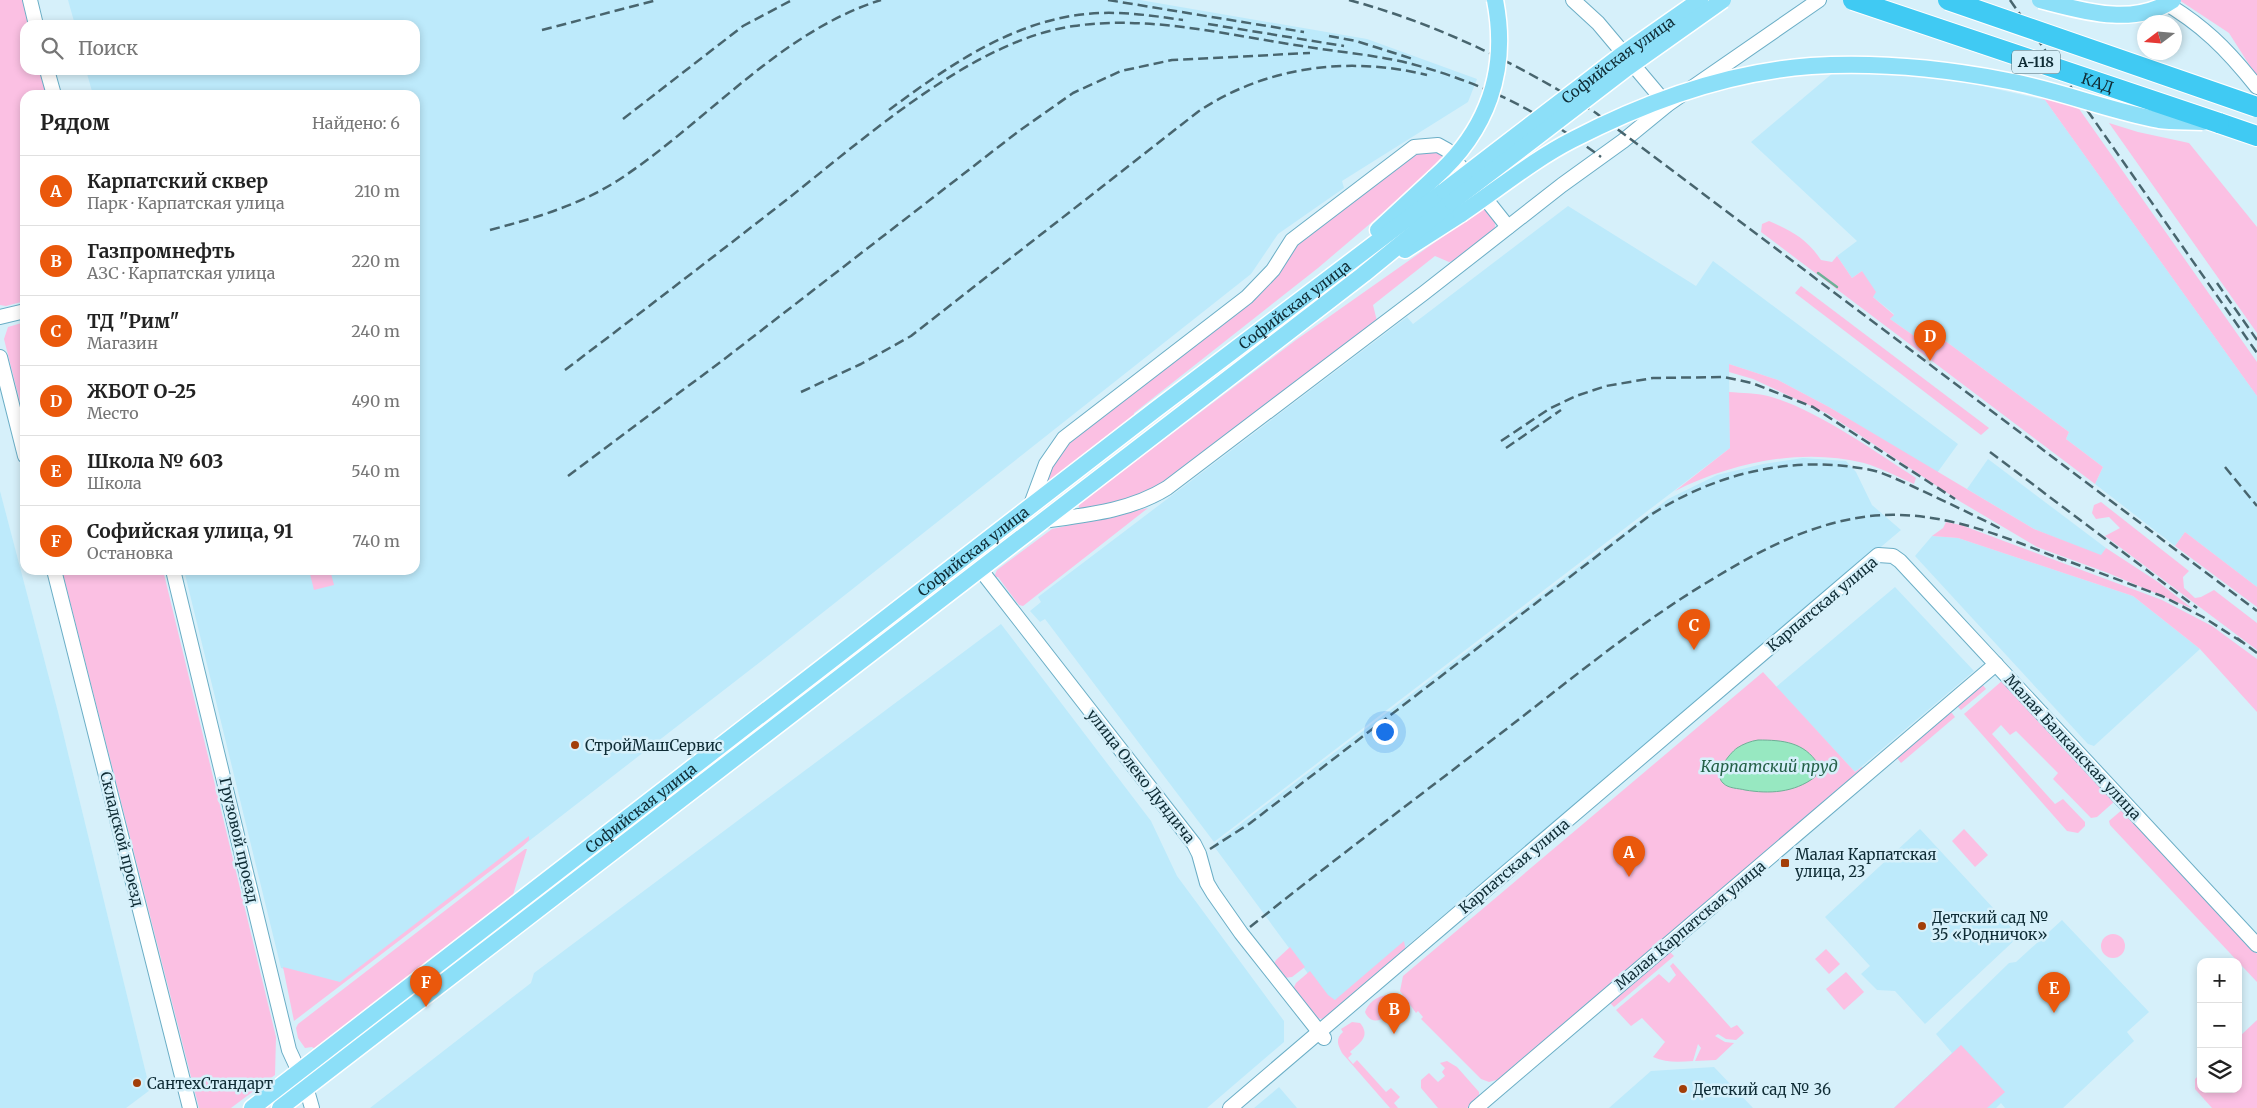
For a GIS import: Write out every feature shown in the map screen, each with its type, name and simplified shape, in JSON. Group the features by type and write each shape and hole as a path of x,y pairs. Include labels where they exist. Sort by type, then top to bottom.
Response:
{"highway":[{"name":"КАД","path":"1852,0 2257,136"},
{"name":"КАД","path":"1948,0 2257,107"}],"main road":[{"path":"1354,258 1376,232 1458,154 1473,134 1493,91 1499,66 1501,44 1495,0"},
{"name":"Софийская улица","path":"252,1108 302,1080 980,569 1364,274 1436,232 1453,203 1620,56 1700,0"},
{"name":"Софийская улица","path":"280,1108 302,1080 1030,507 1354,258 1453,203 1627,68 1723,0"},
{"path":"2040,0 2093,12 2130,16 2156,9 2173,0"},
{"path":"1453,203 1571,140 1668,98 1764,72 1810,66 1855,64 1964,73 2006,80 2161,120 2219,123"}],"street":[{"path":"30,0 35,20"},
{"path":"1573,0 1598,23 1667,105"},
{"path":"1042,521 1126,506 1142,502 1163,491 1409,305 1508,227 1623,142 1667,105 1819,0"},
{"path":"2160,0 2212,35 2236,60 2257,87"},
{"path":"49,75 53,90"},
{"path":"1030,507 1046,464 1064,438 1247,297 1273,270 1292,240 1414,147 1431,145 1448,150 1508,227"},
{"path":"0,317 20,312"},
{"path":"0,358 20,436"},
{"name":"Малая Балканская улица","path":"1885,555 1893,556 1900,561 2257,944"},
{"name":"Карпатская улица","path":"1230,1108 1322,1035 1849,591 1885,555"},
{"name":"улица Олеко Дундича","path":"980,569 1194,844 1213,893 1241,933 1322,1035"},
{"name":"Складской проезд","path":"55,575 190,1108"},
{"name":"Грузовой проезд","path":"174,575 287,1041 312,1108"},
{"name":"Малая Карпатская улица","path":"1476,1108 1996,664"},
{"name":"Карпатская улица","path":"1243,1108 1322,1035"}],"shaded area":[{"path":"0,0 23,0 28,20 20,20 20,75 42,75 46,90 20,90 20,302 6,306 0,305"},
{"path":"68,0 1140,0 1367,39 1477,79 1468,102 1342,181 1344,188 1278,234 1251,274 764,659 529,841 337,985 281,968 185,575 420,575 420,90 92,90 87,75 420,75 420,20 74,20"},
{"path":"2179,0 2257,0 2257,77 2229,33"},
{"path":"1834,72 1947,78 2045,100 2257,396 2257,587 2185,532 2175,546 2095,484 2103,467 2066,439 2069,432 1929,329 1920,340 1890,319 1894,314 1873,297 1862,271 1852,278 1837,256 1857,241 1751,142"},
{"path":"2056,88 2070,96 2257,362 2257,396 2045,100 2041,99"},
{"path":"2109,123 2138,132 2189,143 2257,227 2257,333"},
{"path":"1434,151 1442,154 1495,220 1495,230 1457,260 1449,262 1435,256 1373,305 1377,321 1161,486 1131,499 1079,508 1079,504 1296,340 1468,219 1432,171 1318,268 1134,413 1134,415 1050,480 1047,480 1047,476 1063,447 1251,301 1297,244 1414,153"},
{"path":"1568,206 1696,286 1713,261 1958,444 1937,473 1829,407 1778,380 1729,364 1730,448 1214,842 1045,619 1040,622 1030,611 1041,602 1038,597 1407,317 1413,324"},
{"path":"1769,221 1798,236 1810,246 1821,260 1832,262 1837,256 1852,278 1862,271 1876,292 1873,297 1894,315 1890,319 1920,340 1929,329 2069,432 2066,439 2103,467 2095,484 1761,232 1762,224"},
{"path":"1801,286 1989,428 1981,435 1795,293"},
{"path":"20,323 20,402 4,339 8,327"},
{"path":"1729,364 1778,380 1829,407 2034,529 2101,555 2106,548 2158,582 2193,609 2108,573 2037,547 1961,502 1828,414 1753,379 1729,372"},
{"path":"1729,392 1768,396 1805,411 1844,432 1916,478 1914,484 1864,463 1840,458 1792,457 1743,466 1697,481 1675,491 1730,448"},
{"path":"1803,458 1846,461 1856,472 1872,505 1901,530 1339,1003 1329,1002 1213,845 1668,499 1717,475 1763,464"},
{"path":"1988,459 2106,548 2101,556 2034,529 1967,489"},
{"path":"0,491 20,567 20,575 22,575 58,712 150,1090 126,1108 0,1108"},
{"path":"2101,502 2189,571 2183,577 2184,588 2195,598 2214,590 2257,623 2257,650 2105,536 2120,528 2109,517 2096,519 2092,513 2094,505"},
{"path":"1148,508 1023,606 1019,605 998,577 994,577 997,570 1052,529"},
{"path":"1946,522 1961,525 2162,600 2212,626 2257,659 2257,712 2200,649 2133,596 1958,538 1932,536 1943,528"},
{"path":"2185,532 2257,587 2257,607 2175,546"},
{"path":"1932,536 1958,538 2133,596 2200,649 2094,746 2088,744 1915,556"},
{"path":"63,575 164,575 276,1037 275,1075 231,1108 199,1108"},
{"path":"310,575 331,575 334,585 314,590"},
{"path":"1895,587 1974,671 1855,772 1776,687"},
{"path":"1001,624 1151,821 1177,876 1284,1021 1284,1042 1207,1108 370,1108 531,983 534,973"},
{"path":"1763,672 1855,772 1862,767 1863,769 1500,1079 1489,1082 1481,1079 1421,1019 1423,1017 1418,1011 1416,1013 1400,991 1403,976"},
{"path":"2003,680 2115,801 2097,817 2091,818 2053,779 2058,773 2016,731 2010,735 2001,725 1992,734 2055,804 2063,799 2085,822 2085,826 2078,833 2067,831 1964,714"},
{"path":"1982,684 1986,689 1961,710 1957,706"},
{"path":"1951,712 1955,717 1901,763 1897,758"},
{"path":"2123,809 2257,954 2257,982 2242,966 2242,958 2235,958 2110,825 2109,821"},
{"name":"Детский сад № 35 «Родничок»","path":"1920,829 2019,936 1925,1024 1895,991 1877,990 1861,974 1870,966 1825,917"},
{"path":"1964,829 1988,855 1975,867 1952,841"},
{"path":"529,836 529,840 523,846 294,1021 283,967 340,982"},
{"path":"527,849 513,895 509,900 315,1049 312,1047 305,1048 298,1038 296,1028 298,1024"},
{"path":"2062,920 2149,1012 2127,1032 2134,1041 2063,1108 2005,1108 2001,1103 1996,1108 1894,1108 1952,1053 1936,1034 2009,963 2016,962"},
{"path":"2113,934 2121,938 2125,946 2121,954 2113,958 2105,954 2101,946 2105,938"},
{"path":"1404,941 1406,952 1323,1019 1316,1018 1293,989 1296,983 1310,971 1328,995 1335,1000"},
{"path":"1290,947 1305,967 1292,977 1284,978 1274,964"},
{"path":"1826,949 1840,964 1829,974 1815,959"},
{"path":"1670,952 1674,956 1614,1007 1610,1003"},
{"path":"1673,963 1731,1028 1737,1025 1744,1033 1736,1040 1726,1039 1718,1034 1715,1036 1725,1042 1734,1043 1716,1060 1695,1061 1701,1048 1698,1044 1693,1061 1668,1061 1653,1057 1665,1042 1642,1018 1631,1026 1616,1010 1659,974 1669,983 1676,975 1670,966"},
{"path":"1846,972 1864,992 1844,1010 1826,989"},
{"path":"1387,995 1392,996 1394,1000 1391,1010 1387,1015 1378,1020 1369,1018 1365,1012 1368,1006 1376,998"},
{"path":"2257,1020 2257,1108 2212,1108 2199,1093 2242,1093 2242,1034"},
{"path":"1352,1022 1360,1023 1364,1036 1350,1052 1352,1054 1348,1058 1353,1064 1357,1060 1386,1092 1391,1088 1400,1097 1394,1103 1398,1108 1390,1108 1342,1053 1338,1042 1343,1032 1341,1029"},
{"path":"1961,1045 2005,1092 1987,1108 1894,1108"},
{"path":"1447,1061 1457,1067 1479,1092 1479,1098 1467,1108 1438,1108 1421,1088 1421,1080 1429,1073 1438,1082 1445,1076 1442,1072 1445,1068 1440,1063"},
{"name":"Детский сад № 36","path":"1714,1067 1753,1108 1609,1108 1651,1071"},
{"path":"2197,1077 2197,1091 2195,1089 2195,1079"},
{"path":"1279,1087 1297,1108 1254,1108 1272,1093"}],"water":[{"name":"Карпатский пруд","path":"1758,740 1784,742 1806,751 1818,764 1815,777 1799,786 1772,792 1745,790 1725,785 1720,779 1720,775 1726,759 1739,747"}],"waterway":[{"path":"1818,273 1837,287"}],"railway":[{"path":"542,30 657,0"},
{"path":"623,119 743,26 792,0"},
{"path":"490,230 539,216 587,198 602,190 649,158 776,56 809,34 844,15 881,0"},
{"path":"1108,0 1304,32"},
{"path":"1349,0 1414,21 1477,47 1537,78 1596,113 2257,611"},
{"path":"2010,0 2257,353"},
{"path":"889,110 937,76 987,45 1042,23 1070,16 1100,13 1131,14 1183,20"},
{"path":"565,370 921,96 959,71 997,51 1036,35 1074,26 1131,23 1188,28 1412,64 1464,81 1511,101 1556,126 1601,157"},
{"path":"1208,24 1344,46"},
{"path":"1329,36 1356,41 1413,59"},
{"path":"568,476 727,357 1019,131 1073,93 1121,71 1172,60 1310,53"},
{"path":"801,392 861,364 911,336 1199,111 1225,96 1252,84 1280,75 1309,69 1368,66 1398,69 1427,75"},
{"path":"2217,283 2257,340"},
{"path":"1501,441 1549,409 1576,396 1606,386 1653,378 1724,377 1752,383 1813,407 1955,499"},
{"path":"1506,448 1561,410"},
{"path":"1990,452 2197,608"},
{"path":"1210,849 1249,824 1649,516 1674,501 1700,489 1753,471 1781,467 1837,465 1878,472 2001,529"},
{"path":"2225,467 2257,506"},
{"path":"1250,927 1631,633 1716,577 1752,556 1790,538 1849,519 1870,516 1920,516 1945,520 1992,533 2063,560"},
{"path":"2057,557 2162,596 2203,617 2242,642"},
{"path":"2237,638 2257,653"}],"place":[{"name":"ЖБОТ О-25","path":"1930,361"},
{"name":"ТД \"Рим\"","path":"1694,650"},
{"name":"СтройМашСервис","path":"575,745"},
{"name":"Малая Карпатская улица, 23","path":"1785,863"},
{"name":"Карпатский сквер","path":"1629,877"},
{"name":"Детский сад № 35 «Родничок»","path":"1922,926"},
{"name":"Софийская улица, 91","path":"426,1007"},
{"name":"Школа № 603","path":"2054,1013"},
{"name":"Газпромнефть","path":"1394,1034"},
{"name":"СантехСтандарт","path":"137,1083"},
{"name":"Детский сад № 36","path":"1683,1089"}]}
